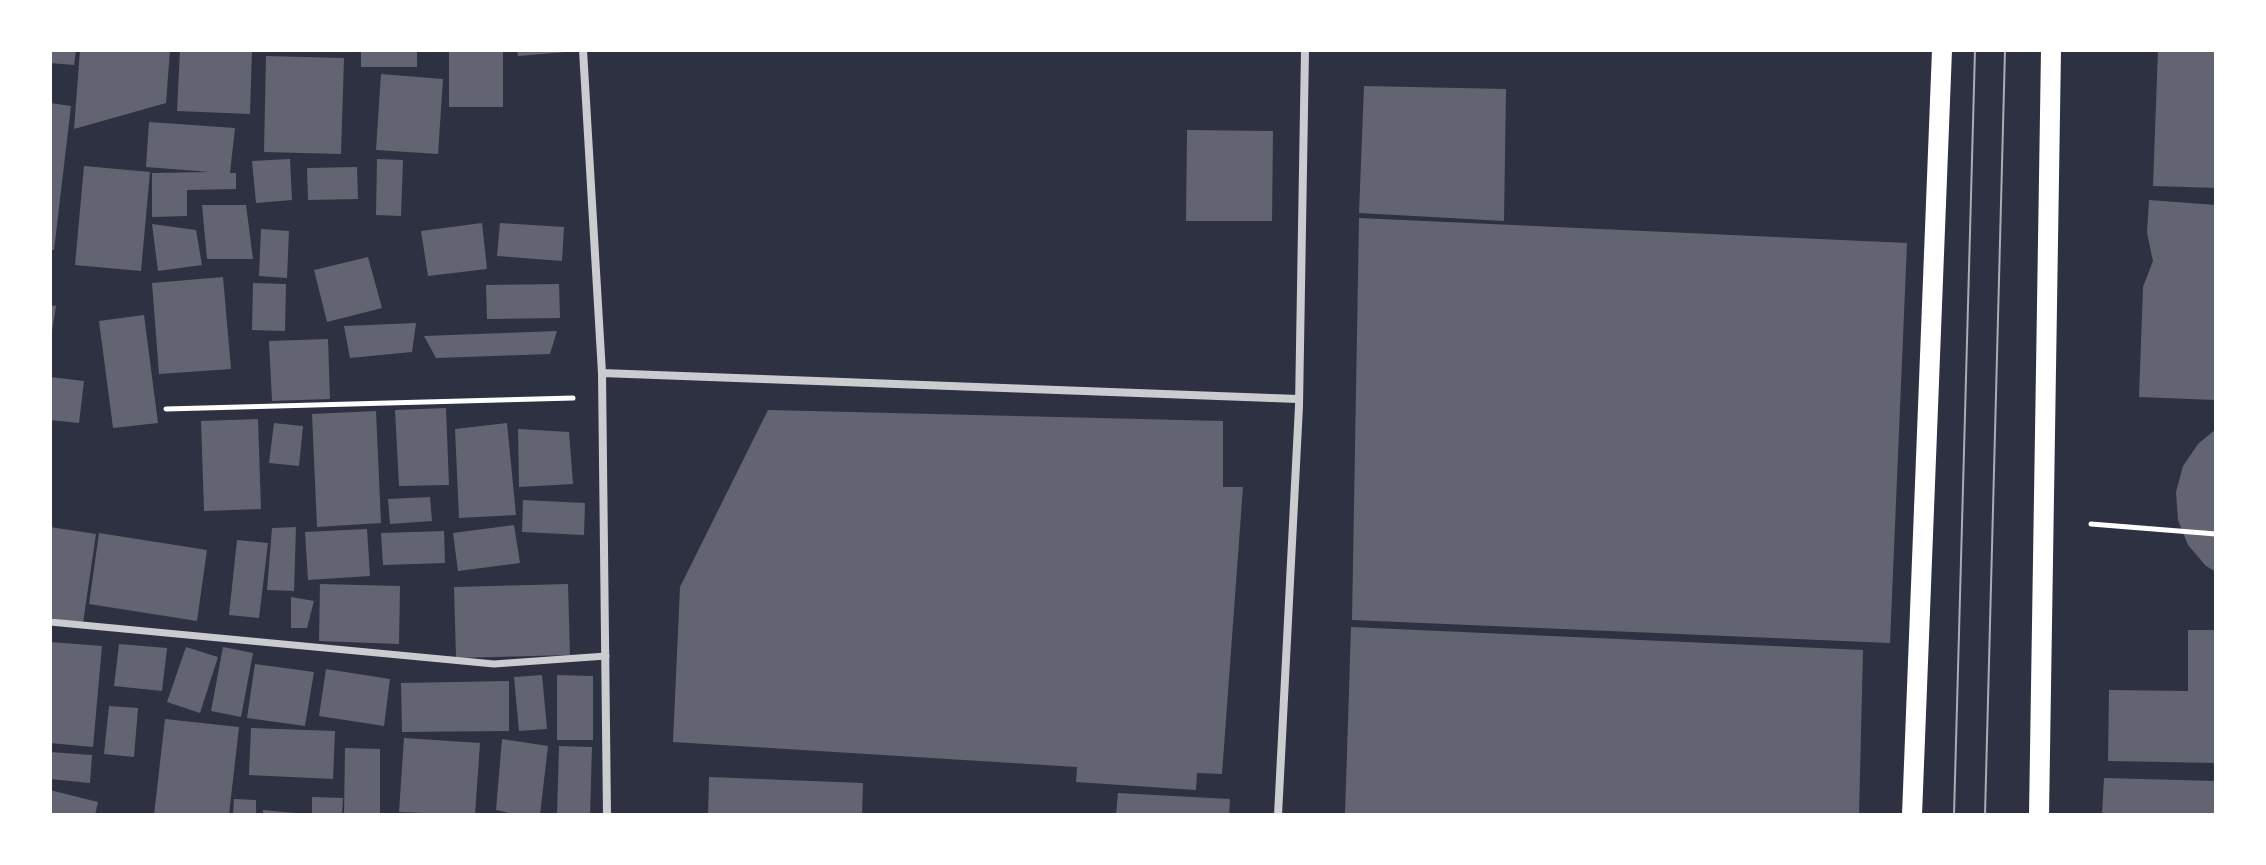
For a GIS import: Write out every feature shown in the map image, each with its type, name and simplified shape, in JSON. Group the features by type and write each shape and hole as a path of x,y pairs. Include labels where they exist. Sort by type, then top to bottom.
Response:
{"main road":[{"path":"1912,815 1942,50"},
{"path":"2039,815 2051,50"}],"street":[{"path":"583,50 602,373 607,815"},
{"path":"1278,815 1298,399 1305,50"},
{"path":"602,373 1298,399"},
{"path":"50,622 494,664 606,656"}],"path":[{"path":"166,409 602,397"},
{"path":"2091,524 2216,534"}],"building":[{"path":"50,50 76,50 74,65 50,63"},
{"path":"80,50 170,50 166,103 74,129"},
{"path":"180,50 252,50 250,114 177,111"},
{"path":"361,50 417,50 417,67 361,67"},
{"path":"449,50 503,50 503,107 449,107"},
{"path":"517,50 566,50 566,52 518,56"},
{"path":"2158,50 2216,50 2216,188 2153,186"},
{"path":"266,56 344,58 341,154 264,152"},
{"path":"381,74 443,79 438,154 376,150"},
{"path":"1364,86 1506,89 1504,221 1359,213"},
{"path":"50,103 71,106 54,250 50,250"},
{"path":"149,122 235,128 230,173 236,173 236,189 187,190 187,216 152,217 152,173 210,172 146,167"},
{"path":"1187,130 1273,131 1272,221 1186,221"},
{"path":"290,159 292,200 256,203 252,161"},
{"path":"377,159 403,160 401,216 376,215"},
{"path":"84,166 150,172 141,271 75,265"},
{"path":"357,167 358,199 308,200 307,168"},
{"path":"2149,200 2216,205 2216,400 2139,397 2143,287 2153,261 2147,233"},
{"path":"202,205 246,205 253,259 207,259"},
{"path":"1359,218 1907,243 1890,643 1352,620"},
{"path":"482,223 487,269 428,276 421,231"},
{"path":"500,223 564,227 562,261 497,256"},
{"path":"152,224 196,230 202,265 158,271"},
{"path":"261,229 289,231 287,278 259,276"},
{"path":"368,257 382,308 327,322 314,270"},
{"path":"223,277 231,369 159,374 152,283"},
{"path":"253,283 286,284 285,331 252,330"},
{"path":"559,284 560,318 487,319 486,285"},
{"path":"50,305 56,306 52,331 50,331"},
{"path":"144,315 158,423 113,428 99,321"},
{"path":"416,323 412,352 350,358 344,326"},
{"path":"557,331 550,354 436,358 424,336"},
{"path":"328,339 330,399 272,401 269,341"},
{"path":"50,377 84,381 79,423 50,420"},
{"path":"446,408 449,485 399,486 395,410"},
{"path":"768,410 1223,421 1223,487 1243,487 1222,774 1197,773 1196,790 1076,782 1077,767 673,742 680,587"},
{"path":"376,411 381,523 317,527 312,414"},
{"path":"258,419 261,509 204,511 201,421"},
{"path":"274,423 303,426 299,466 269,463"},
{"path":"507,423 516,515 459,518 455,429"},
{"path":"518,429 569,432 573,484 519,487"},
{"path":"2216,429 2216,572 2206,566 2188,545 2178,520 2176,492 2183,466 2198,444"},
{"path":"430,497 432,521 390,524 388,499"},
{"path":"523,500 585,503 584,535 522,532"},
{"path":"514,525 520,563 458,571 453,533"},
{"path":"50,527 96,534 83,623 50,618"},
{"path":"296,527 294,591 267,590 272,528"},
{"path":"367,529 370,576 308,580 305,532"},
{"path":"444,531 445,563 383,565 381,533"},
{"path":"99,533 207,550 197,621 89,604"},
{"path":"237,540 268,543 259,618 229,615"},
{"path":"320,584 400,586 399,644 319,641"},
{"path":"568,584 570,655 456,658 454,587"},
{"path":"291,597 314,601 307,628 291,628"},
{"path":"1351,627 1863,650 1859,815 1345,815"},
{"path":"2188,630 2216,630 2216,763 2108,761 2109,690 2188,691"},
{"path":"50,642 102,646 93,747 50,743"},
{"path":"119,644 167,648 162,691 114,686"},
{"path":"186,647 218,657 200,713 167,702"},
{"path":"223,647 253,653 241,717 211,711"},
{"path":"255,664 314,672 305,726 247,718"},
{"path":"326,669 390,679 384,726 319,716"},
{"path":"542,675 547,729 519,731 514,677"},
{"path":"557,675 593,676 593,740 557,740"},
{"path":"509,681 509,731 402,732 401,683"},
{"path":"109,706 138,708 134,757 104,754"},
{"path":"165,719 239,727 229,815 154,815"},
{"path":"251,728 335,731 333,779 249,775"},
{"path":"404,738 480,743 475,815 399,812"},
{"path":"502,739 548,746 540,815 518,815 496,810"},
{"path":"559,746 592,747 590,815 557,815"},
{"path":"345,748 380,749 380,815 344,815"},
{"path":"50,752 92,755 90,783 50,779"},
{"path":"709,777 863,783 862,815 708,815"},
{"path":"2104,778 2216,781 2216,815 2102,815"},
{"path":"50,790 98,802 95,815 50,815"},
{"path":"1118,793 1230,799 1229,815 1116,815"},
{"path":"312,797 343,798 342,815 312,815"},
{"path":"234,799 256,800 256,815 233,815"},
{"path":"263,810 294,813 263,815"}],"tram line":[{"path":"1954,815 1975,50"},
{"path":"1985,815 2005,50"}]}
